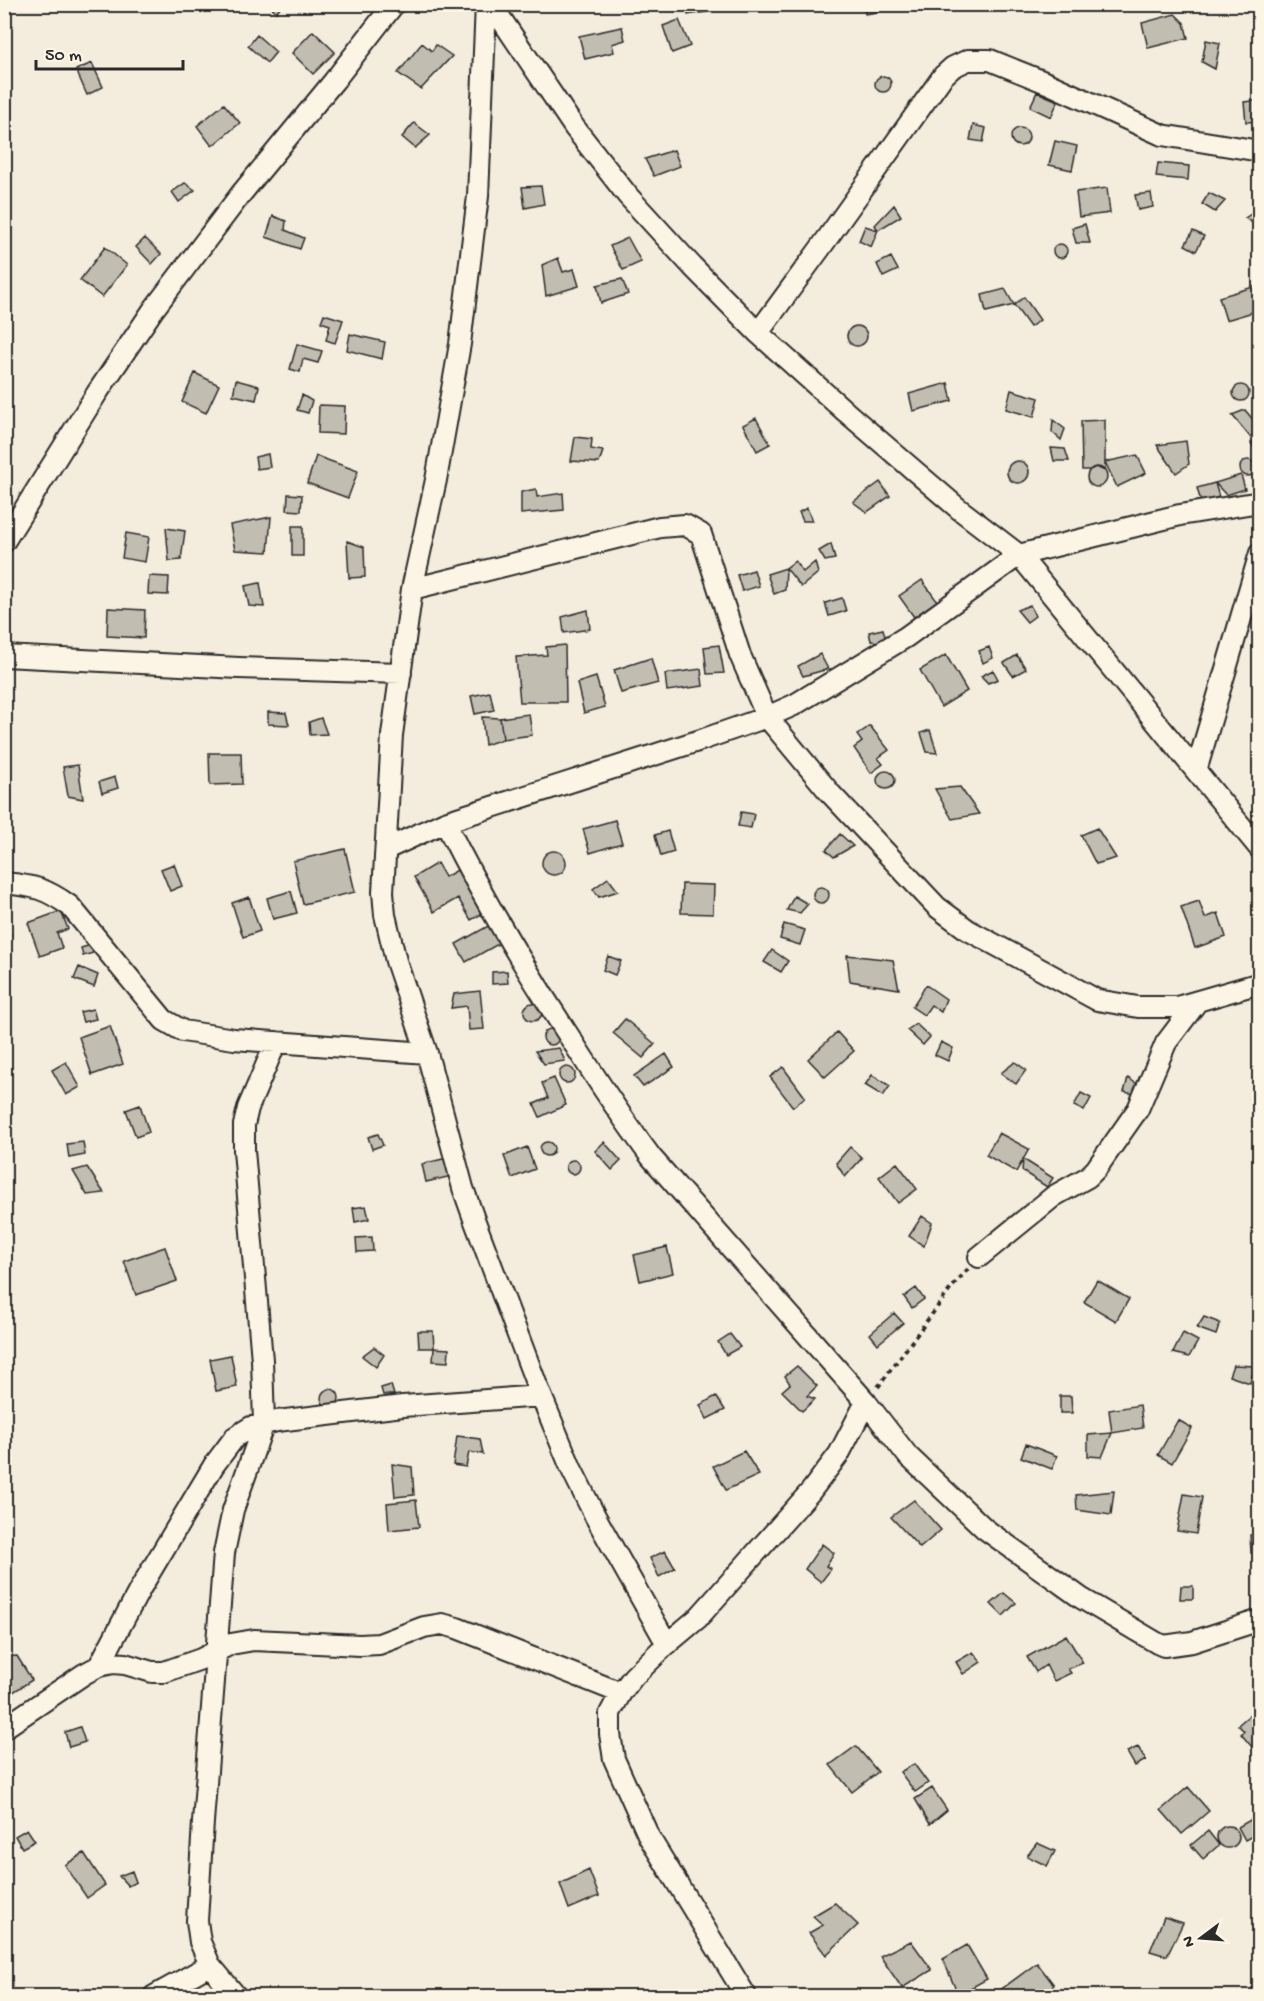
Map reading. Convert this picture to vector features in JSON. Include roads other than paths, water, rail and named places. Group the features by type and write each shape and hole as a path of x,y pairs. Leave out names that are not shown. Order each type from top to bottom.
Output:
{"street":[{"path":"4,542 97,393 153,310 241,194 394,4"},
{"path":"486,4 478,196 460,344 436,480 412,589 392,735 383,892 396,961 427,1053 463,1188 541,1396 571,1468 595,1516 667,1644"},
{"path":"491,4 574,127 628,196 758,333 933,487 1019,555 1260,849"},
{"path":"758,333 944,76 953,67 968,60 990,60 1162,135 1260,150"},
{"path":"386,849 445,822 704,739 794,705 906,637 1019,555 1180,514 1260,502"},
{"path":"412,589 660,527 685,525 700,534 740,655 766,717 830,792 937,907 968,930 1097,1000 1138,1007 1177,1007 1260,983"},
{"path":"1196,771 1260,553"},
{"path":"4,656 239,668 401,673"},
{"path":"445,822 527,972 624,1122 651,1157 866,1402 908,1456 985,1529 1081,1598 1157,1643 1164,1646 1192,1642 1260,1620"},
{"path":"4,883 51,892 70,906 164,1020 183,1031 276,1042 427,1053"},
{"path":"979,1257 1054,1196 1088,1177 1096,1169 1145,1097 1158,1058 1166,1043 1197,1002"},
{"path":"236,1996 210,1965 200,1942 197,1921 224,1553 230,1521 244,1475 264,1423 262,1360 244,1149 244,1125 254,1093 276,1042"},
{"path":"99,1666 140,1589 214,1465 235,1437 251,1427 264,1423 403,1406 541,1396"},
{"path":"746,1996 649,1837 614,1759 610,1734 610,1713 633,1677 698,1618 811,1491 839,1454 866,1402"},
{"path":"4,1728 99,1666 113,1663 125,1664 152,1672 164,1672 194,1662 231,1644 254,1640 379,1644 424,1627 442,1624 621,1693"},
{"path":"154,1996 210,1965"}]}
